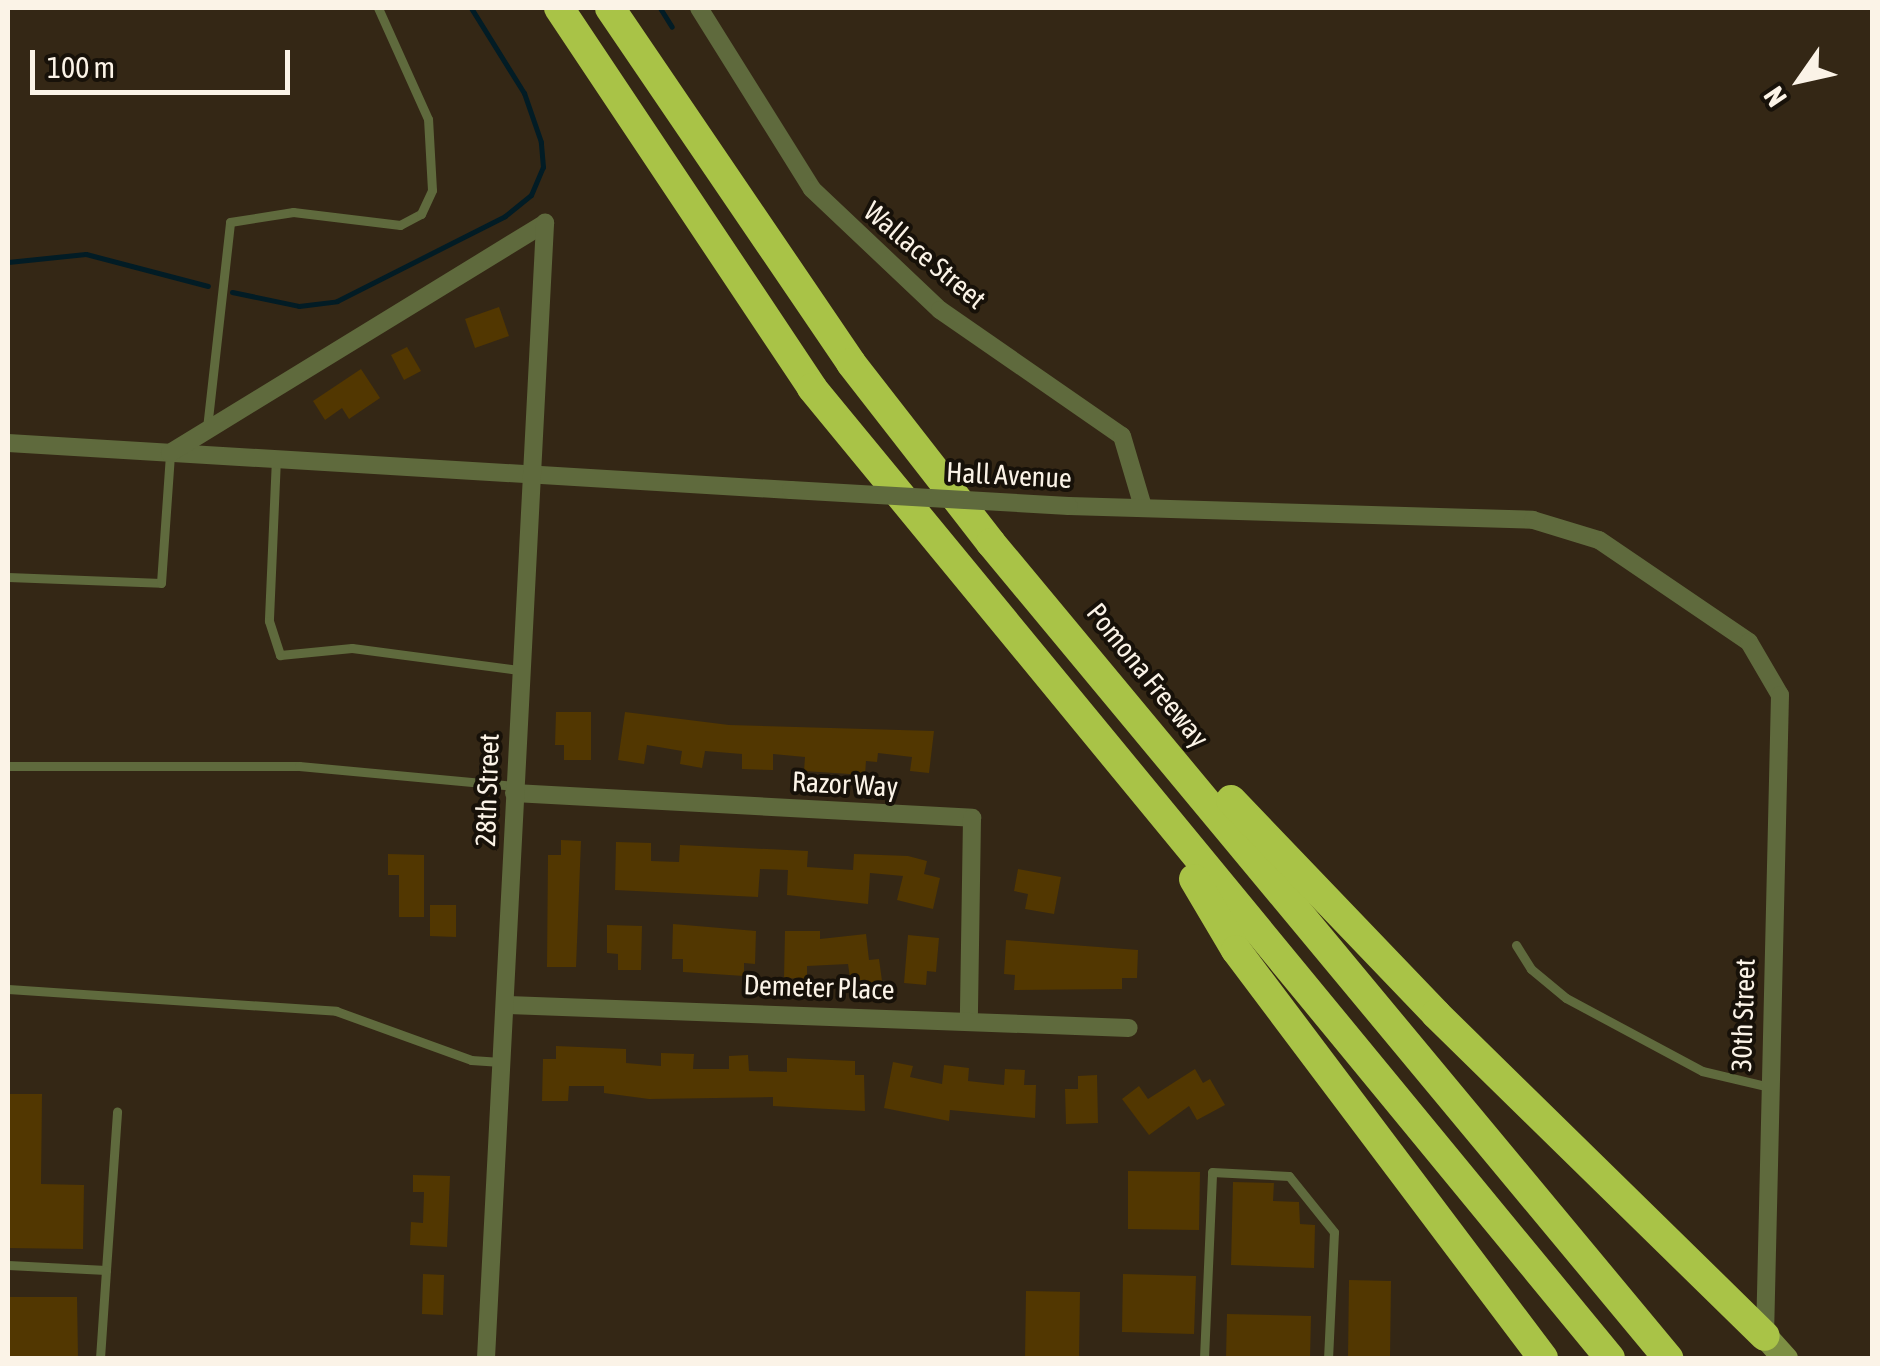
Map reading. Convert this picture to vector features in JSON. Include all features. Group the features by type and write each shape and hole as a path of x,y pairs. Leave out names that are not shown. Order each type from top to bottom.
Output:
{"highway":[{"path":"559,8 812,388 1149,803 1610,1358"},
{"name":"Pomona Freeway","path":"610,8 851,363 992,543 1068,627 1668,1358"},
{"path":"1068,627 1436,1014 1775,1347"},
{"path":"1149,803 1236,950 1543,1358"}],"street":[{"name":"Wallace Street","path":"699,8 812,189 940,310 1122,436 1143,507"},
{"name":"28th Street","path":"207,431 545,223 528,470 508,1005 486,1358"},
{"path":"170,453 207,431"},
{"name":"Hall Avenue","path":"8,444 528,470 1069,506 1533,520 1599,540 1749,642 1780,696"},
{"name":"30th Street","path":"1775,1347 1769,1088 1780,696"},
{"name":"Razor Way","path":"514,789 972,818 969,1020"},
{"name":"Demeter Place","path":"508,1005 1130,1028"}],"lane":[{"path":"207,431 230,222 292,212 400,225 422,214 432,190 428,119 378,8"},
{"path":"8,578 161,583 170,453"},
{"path":"276,457 269,620 280,655 352,648 520,670"},
{"path":"8,766 299,766 514,789"},
{"path":"1516,945 1531,969 1566,998 1702,1072 1769,1088"},
{"path":"8,989 336,1011 471,1060 504,1062"},
{"path":"100,1358 117,1110"},
{"path":"1204,1358 1212,1172 1288,1176 1334,1232 1328,1358"},
{"path":"8,1265 106,1270"}],"building":[{"path":"499,307 509,336 475,348 465,319"},
{"path":"407,347 421,371 404,380 391,355"},
{"path":"361,369 380,398 349,419 342,408 325,420 313,401"},
{"path":"556,712 591,712 591,760 564,760 564,745 555,745"},
{"path":"625,712 729,725 934,731 929,773 910,771 912,757 878,753 877,762 866,761 865,775 804,771 805,757 773,754 773,770 742,769 742,754 705,751 702,768 680,764 682,751 647,745 644,764 618,760"},
{"path":"561,840 581,841 576,967 547,967 548,855 561,855"},
{"path":"616,842 651,843 651,861 679,862 680,845 808,851 807,867 853,870 854,854 908,856 927,861 924,874 940,878 933,909 897,900 903,876 870,873 868,904 787,895 788,870 760,869 758,897 615,890"},
{"path":"388,854 424,855 424,917 399,917 399,875 388,875"},
{"path":"1018,869 1061,877 1054,914 1025,909 1028,894 1014,891"},
{"path":"430,905 456,905 456,937 430,936"},
{"path":"673,924 756,931 755,964 744,963 744,976 683,972 683,959 672,959"},
{"path":"607,925 642,926 641,970 618,970 618,954 607,953"},
{"path":"785,931 820,931 820,939 866,934 869,960 879,959 882,981 851,985 848,964 807,966 807,979 784,978"},
{"path":"908,935 939,938 936,972 927,971 926,985 904,983"},
{"path":"1006,940 1138,950 1137,978 1122,978 1122,989 1014,990 1015,975 1004,974"},
{"path":"556,1046 626,1049 626,1063 661,1066 661,1053 694,1054 693,1069 729,1069 729,1056 748,1055 749,1071 787,1072 787,1058 855,1061 855,1075 864,1075 865,1111 773,1106 773,1097 649,1099 604,1093 604,1086 569,1086 568,1101 542,1101 543,1059 556,1059"},
{"path":"893,1062 913,1066 910,1077 942,1084 944,1065 969,1068 968,1081 1004,1085 1005,1069 1025,1070 1024,1085 1036,1085 1035,1118 950,1110 949,1121 884,1108"},
{"path":"1195,1069 1203,1083 1210,1079 1225,1105 1197,1120 1189,1106 1149,1135 1122,1099 1139,1086 1148,1099"},
{"path":"1097,1075 1098,1123 1066,1124 1065,1089 1078,1089 1078,1076"},
{"path":"8,1094 42,1094 41,1184 84,1185 83,1249 8,1248"},
{"path":"1128,1171 1200,1172 1199,1230 1128,1229"},
{"path":"413,1175 450,1176 447,1247 410,1245 411,1222 423,1223 424,1192 413,1192"},
{"path":"1233,1182 1274,1183 1273,1201 1299,1202 1300,1224 1315,1225 1314,1268 1231,1265"},
{"path":"423,1274 444,1275 443,1315 422,1314"},
{"path":"1123,1274 1196,1276 1194,1334 1122,1332"},
{"path":"1349,1280 1391,1281 1390,1358 1348,1358"},
{"path":"1026,1291 1080,1292 1079,1358 1025,1358"},
{"path":"8,1297 77,1297 78,1358 8,1358"},
{"path":"1227,1314 1311,1316 1310,1358 1226,1358"}],"waterway":[{"path":"232,292 299,306 337,301 505,216 531,195 543,167 541,142 524,93 471,8"},
{"path":"660,8 672,27"},
{"path":"8,262 86,254 208,286"}]}
